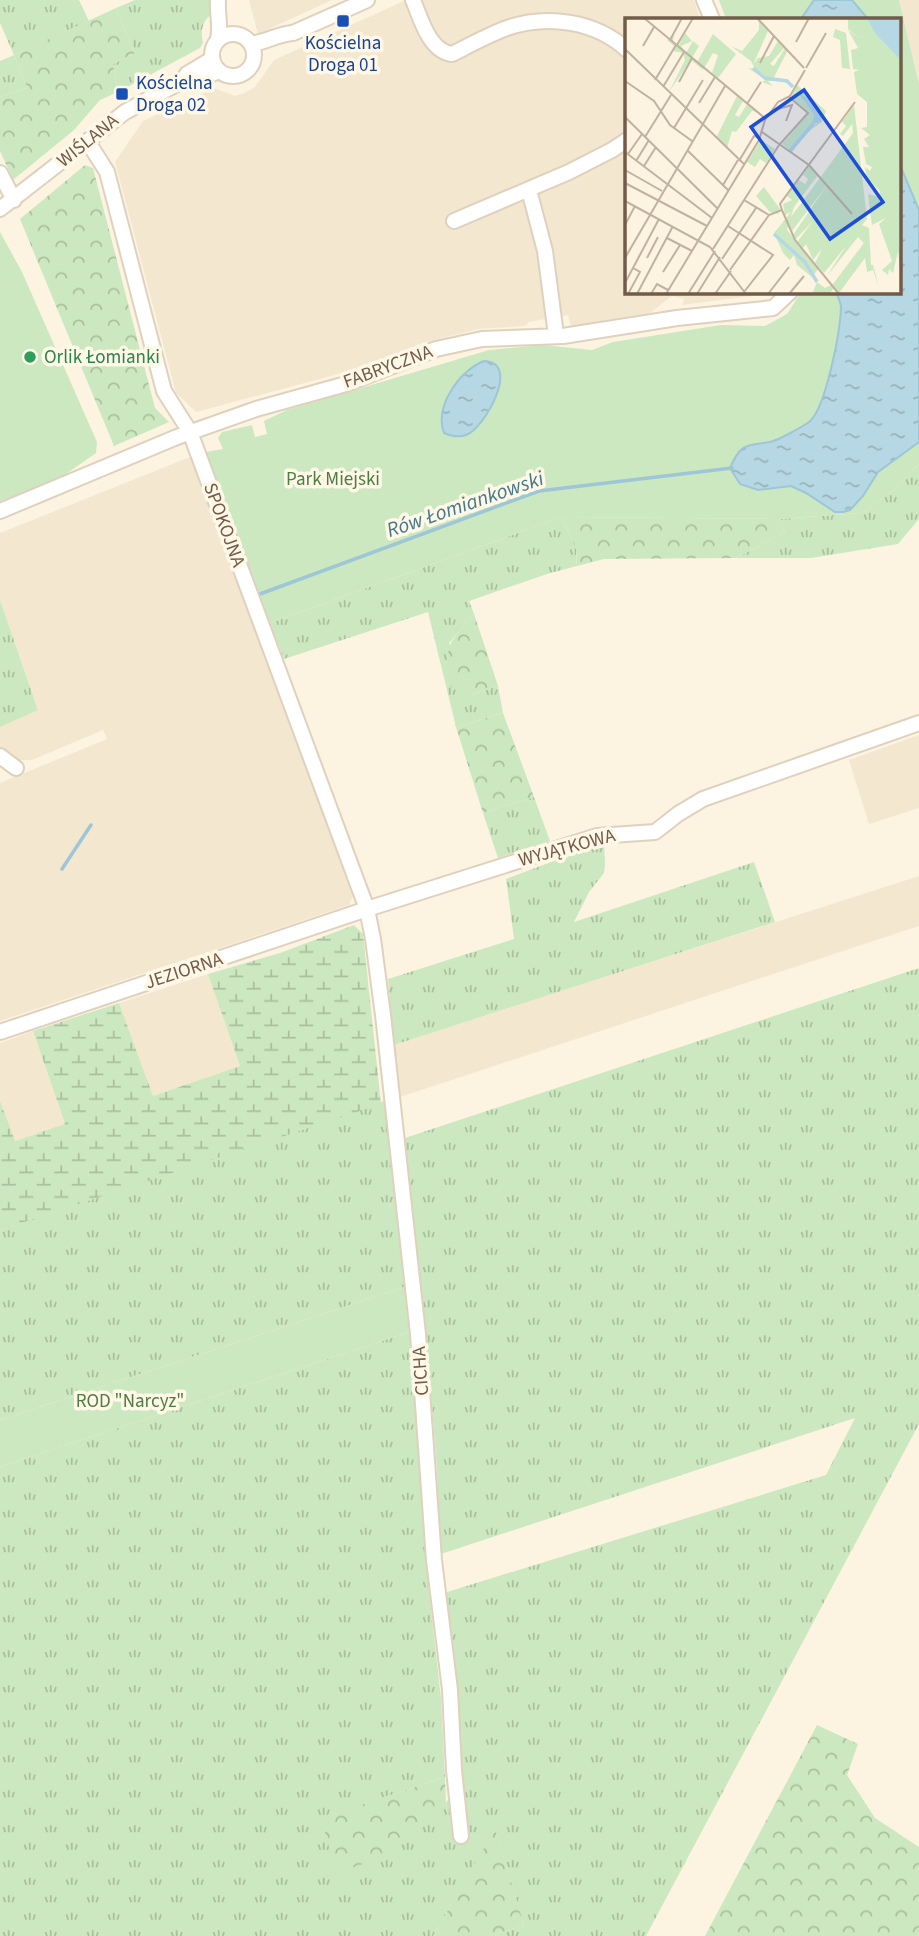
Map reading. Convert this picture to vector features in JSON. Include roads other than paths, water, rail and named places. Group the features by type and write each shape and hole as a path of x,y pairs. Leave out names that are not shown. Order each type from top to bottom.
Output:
{"street":[{"path":"219,0 230,24 238,35 251,44 254,59 252,66 239,76 231,77 215,65 214,45 221,26 217,11 219,0"},
{"path":"254,59 282,43 293,33 367,0"},
{"path":"412,0 433,44 444,53 452,54 509,28 532,22 555,21 578,23 604,34 625,49"},
{"path":"705,0 712,18"},
{"path":"251,44 280,34 293,33"},
{"path":"218,39 231,34 238,35"},
{"name":"WIŚLANA","path":"0,209 125,112 182,81 187,74 215,65"},
{"path":"454,221 529,190 591,161 625,141"},
{"name":"SPOKOJNA","path":"88,142 107,172 164,391 190,432 367,909"},
{"path":"0,173 13,200"},
{"path":"529,190 545,251 556,335"},
{"name":"FABRYCZNA","path":"0,511 190,432 346,384 421,354 460,343 556,335 773,308 788,294"},
{"name":"WYJĄTKOWA","path":"367,909 597,836 655,832 703,799 919,723"},
{"path":"0,756 16,768"},
{"name":"JEZIORNA","path":"0,1032 367,909"},
{"name":"CICHA","path":"367,909 383,1015 418,1334 434,1560 450,1689 461,1836"}],"water":[{"path":"814,0 852,0 867,18 802,18"},
{"path":"902,170 919,210 919,442 878,472 863,496 850,510 835,512 791,486 758,490 740,484 730,468 741,449 784,437 809,422 815,414 831,369 838,334 840,302 837,294 902,294"},
{"path":"484,361 495,364 500,372 500,383 490,409 474,430 466,435 444,433 443,412 451,390 466,372"}],"waterway":[{"name":"Rów Łomiankowski","path":"260,594 539,491 732,468"},
{"name":"Rów Łomiankowski","path":"62,869 91,825"}],"place":[{"name":"Kościelna Droga 01","path":"343,21"},
{"name":"Kościelna Droga 02","path":"122,94"},
{"name":"Orlik Łomianki","path":"30,357"}],"park label":[{"name":"Park Miejski","path":"333,479"},
{"name":"ROD \"Narcyz\"","path":"130,1401"}]}
